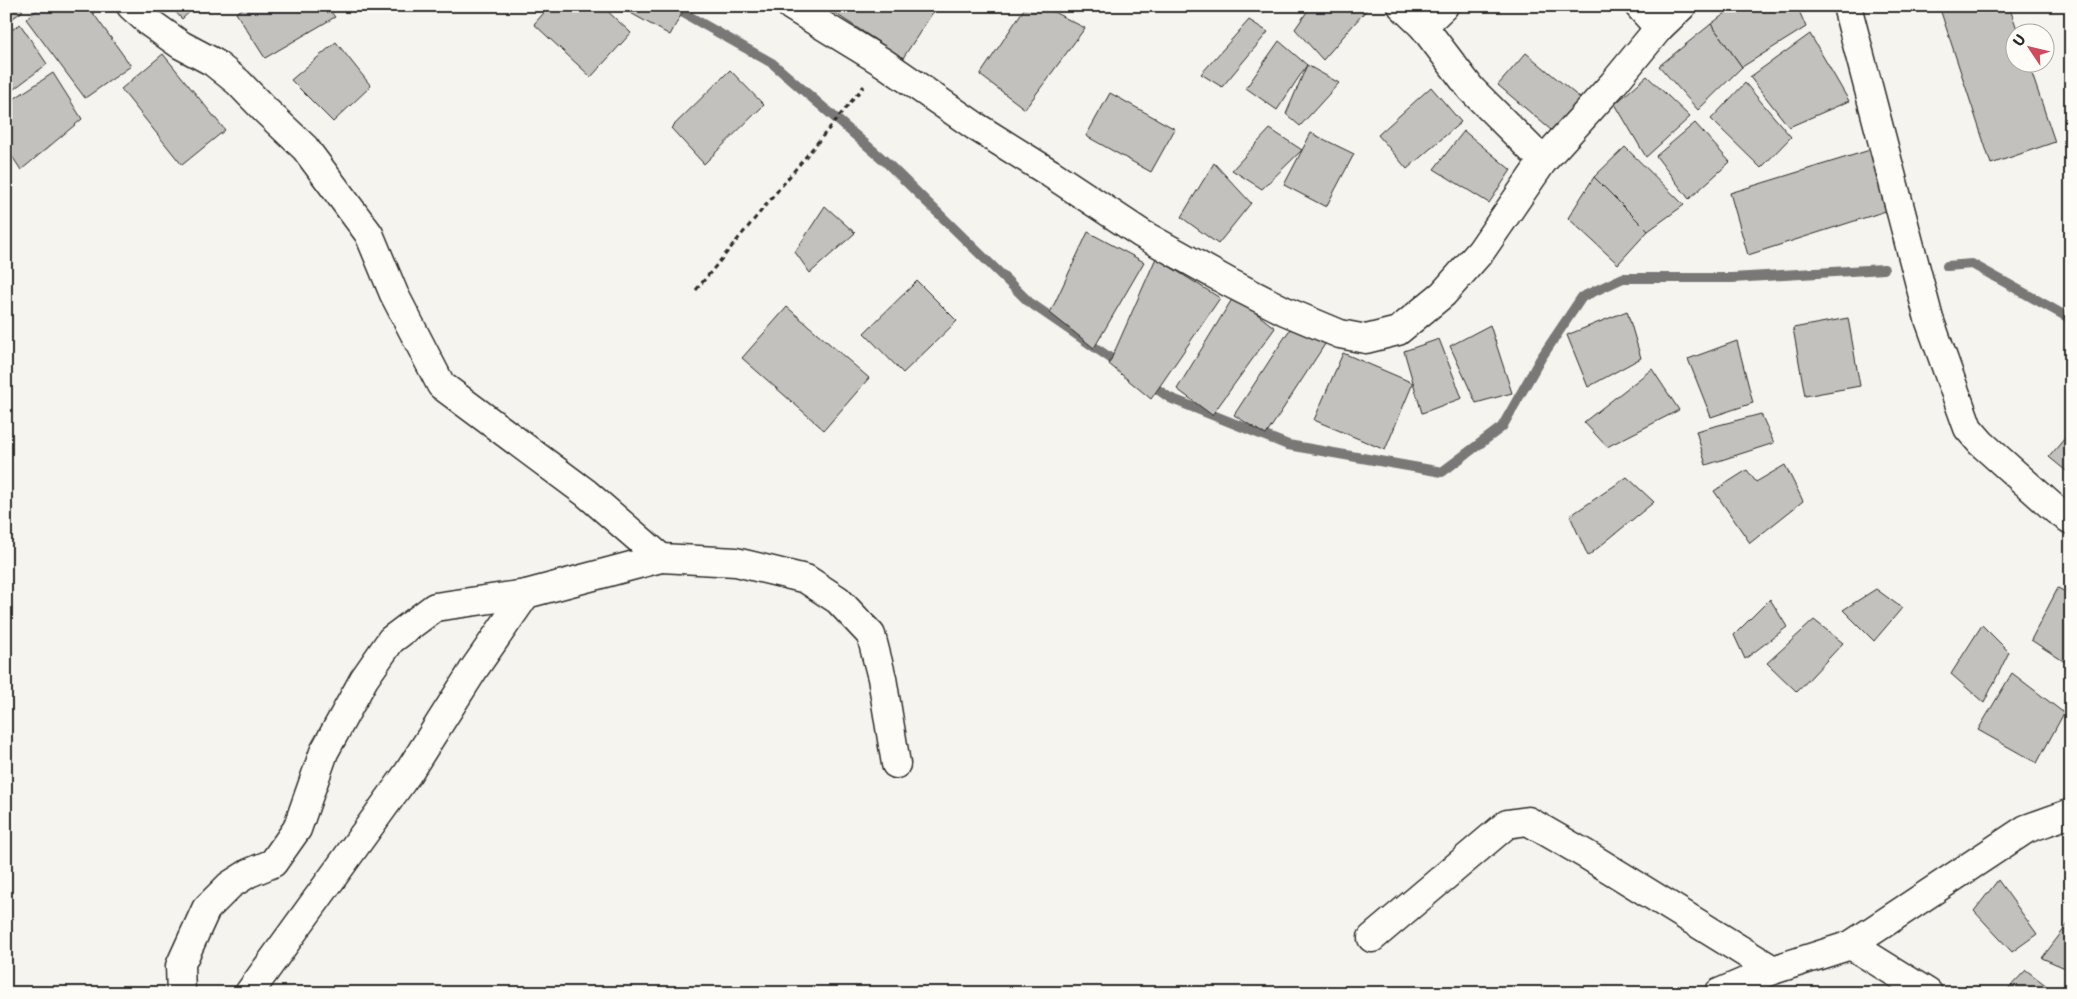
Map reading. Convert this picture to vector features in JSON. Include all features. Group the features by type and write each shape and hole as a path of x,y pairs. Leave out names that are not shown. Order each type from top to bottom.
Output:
{"street":[{"path":"131,6 150,24 181,45 213,62 238,82 305,148 369,234 394,294 441,385 586,493 661,558"},
{"path":"791,6 884,63 975,126 1142,234 1238,287 1340,334 1366,339 1398,331 1443,294 1481,251 1543,161 1613,84 1659,28 1682,6"},
{"path":"1402,6 1423,26 1471,89 1543,161"},
{"path":"1423,26 1444,6"},
{"path":"1639,6 1659,28"},
{"path":"1847,6 1929,319 1965,422 1981,443 2056,510 2071,520"},
{"path":"181,993 180,966 206,909 230,885 249,873 273,863 297,829 324,752 364,679 391,640 435,607 526,594 661,558 736,562 806,579 838,600 871,635 882,678 896,764"},
{"path":"249,993 408,774 474,669 526,594"},
{"path":"1719,993 1773,970 1851,945 2026,829 2071,813"},
{"path":"1372,938 1507,824 1528,821 1587,855 1773,970"},
{"path":"1851,945 1928,993"}],"path":[{"path":"696,290 852,101"}],"building":[{"path":"6,6 18,6 23,11 6,23"},
{"path":"42,6 88,6 131,66 85,98 26,19"},
{"path":"170,6 196,6 182,19"},
{"path":"247,6 326,6 335,17 265,58 236,13"},
{"path":"550,6 602,6 631,33 591,77 534,24"},
{"path":"618,6 686,6 670,35"},
{"path":"824,6 937,6 903,58"},
{"path":"1026,6 1042,6 1085,28 1025,109 980,75"},
{"path":"1251,6 1270,6 1263,14"},
{"path":"1311,6 1366,6 1368,8 1323,60 1295,29"},
{"path":"1735,6 1797,6 1806,27 1742,67 1711,24"},
{"path":"1939,6 2009,6 2015,22 2004,22 2004,72 2031,72 2055,142 1991,164"},
{"path":"1249,20 1268,32 1222,87 1201,74"},
{"path":"20,24 47,64 6,95 6,34"},
{"path":"1711,24 1742,67 1698,110 1659,66"},
{"path":"1810,34 1849,101 1789,127 1750,77"},
{"path":"1279,41 1307,65 1277,110 1246,88"},
{"path":"336,42 371,86 333,122 291,80"},
{"path":"1526,53 1586,103 1558,136 1498,85"},
{"path":"163,54 225,130 182,165 121,89"},
{"path":"1307,65 1339,83 1300,126 1286,114"},
{"path":"730,70 764,105 704,164 671,128"},
{"path":"53,73 82,119 21,170 6,147 6,104"},
{"path":"1647,76 1690,117 1646,157 1615,104"},
{"path":"1745,83 1791,137 1761,168 1711,119"},
{"path":"1431,87 1461,122 1407,169 1378,135"},
{"path":"1110,93 1175,129 1151,172 1086,136"},
{"path":"1695,123 1730,162 1689,199 1656,156"},
{"path":"1270,129 1302,150 1262,189 1232,170"},
{"path":"1464,131 1511,170 1489,203 1434,169"},
{"path":"1311,133 1354,154 1326,207 1284,185"},
{"path":"1625,147 1684,205 1648,231 1594,177"},
{"path":"1870,150 1889,210 1748,255 1730,193"},
{"path":"1214,163 1251,203 1218,244 1181,217"},
{"path":"1594,177 1648,231 1618,264 1568,218"},
{"path":"825,206 855,233 810,273 795,252"},
{"path":"1088,232 1144,262 1094,348 1050,313"},
{"path":"1156,258 1220,298 1151,399 1109,364"},
{"path":"917,281 957,321 903,373 864,333"},
{"path":"1234,296 1275,328 1212,415 1177,389"},
{"path":"787,307 869,378 824,430 742,358"},
{"path":"1627,311 1641,358 1588,387 1567,335"},
{"path":"1848,318 1860,386 1805,396 1793,328"},
{"path":"1296,320 1327,341 1266,435 1234,415"},
{"path":"1490,325 1512,393 1476,403 1450,346"},
{"path":"1439,339 1462,398 1422,413 1404,351"},
{"path":"1737,341 1753,403 1711,417 1688,359"},
{"path":"1343,353 1413,383 1385,450 1314,420"},
{"path":"1652,369 1679,410 1607,447 1584,422"},
{"path":"1761,414 1774,443 1706,465 1696,431"},
{"path":"2071,431 2071,475 2049,457"},
{"path":"1785,465 1803,501 1750,543 1714,491 1747,470 1756,482"},
{"path":"1627,477 1654,502 1588,556 1570,516"},
{"path":"2058,588 2071,595 2071,666 2031,640"},
{"path":"1876,589 1902,608 1874,641 1843,610"},
{"path":"1770,599 1787,627 1745,659 1734,635"},
{"path":"1814,620 1843,643 1797,692 1767,663"},
{"path":"1982,625 2009,652 1984,703 1951,674"},
{"path":"2012,673 2064,713 2037,763 1978,730"},
{"path":"1998,880 2037,934 2012,952 1974,911"},
{"path":"2071,920 2071,964 2065,968 2042,958"},
{"path":"2026,970 2056,993 2004,993"},
{"path":"1831,987 1837,993 1826,993"}],"waterway":[{"path":"671,6 772,63 885,161 1029,302 1122,366"},
{"path":"1947,266 1972,264 2071,319"},
{"path":"1147,382 1170,398 1288,445 1442,472 1502,427 1541,358 1582,297 1623,278 1732,278 1884,269"}]}
